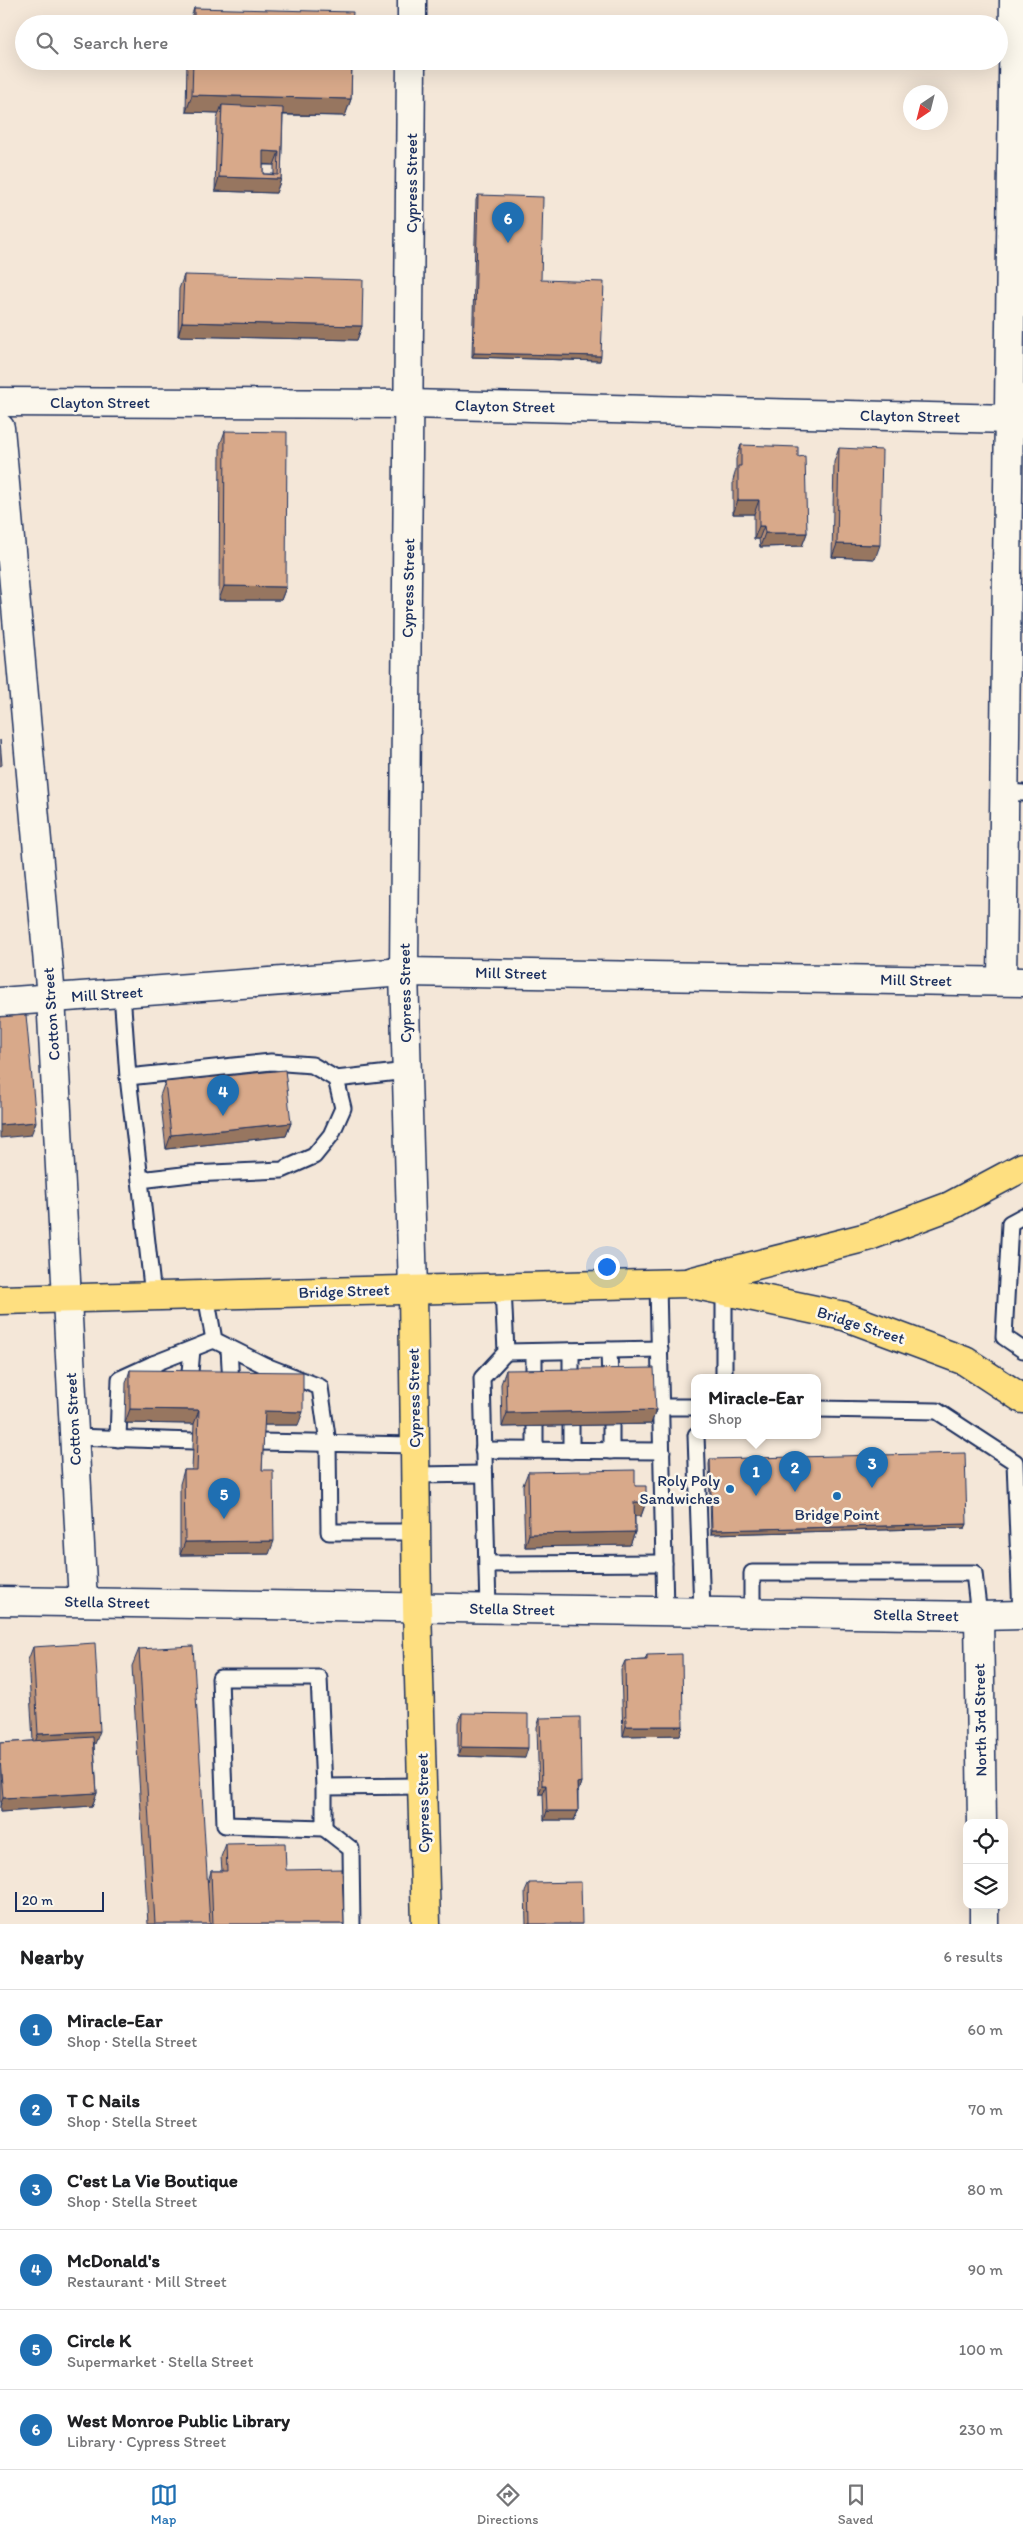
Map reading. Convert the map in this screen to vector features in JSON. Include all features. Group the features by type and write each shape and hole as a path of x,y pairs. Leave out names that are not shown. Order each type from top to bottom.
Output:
{"main road":[{"name":"Bridge Street","path":"687,1283 867,1237 950,1206 1023,1167"},
{"name":"Bridge Street","path":"0,1300 687,1283 844,1316 965,1361 1023,1399"},
{"name":"Cypress Street","path":"413,1290 417,1608 426,1924"}],"street":[{"path":"412,0 412,15"},
{"path":"1013,981 1014,793 1010,419 1014,0"},
{"name":"Cypress Street","path":"411,70 410,404 404,972 413,1290"},
{"name":"Clayton Street","path":"0,402 410,404 1010,419"},
{"name":"Cotton Street","path":"0,428 51,998 68,1298 82,1602"},
{"name":"Mill Street","path":"0,1002 404,972 1013,981"},
{"name":"Stella Street","path":"0,1601 665,1612 1022,1615"},
{"name":"North 3rd Street","path":"979,1616 982,1819"},
{"path":"984,1909 984,1924"}],"lane":[{"path":"122,993 128,1077 152,1296"},
{"path":"128,1077 271,1062 312,1065 336,1079 407,1071"},
{"path":"140,1180 191,1174 282,1170 314,1156 331,1135 343,1108 336,1079"},
{"path":"1023,1216 1010,1223 1004,1337 1023,1350"},
{"path":"658,1283 665,1612"},
{"path":"488,1609 482,1378 506,1352 503,1287"},
{"path":"724,1290 724,1374"},
{"path":"206,1295 214,1340"},
{"path":"214,1340 266,1366 320,1387 328,1444 329,1532 416,1532"},
{"path":"118,1439 120,1379 214,1340"},
{"path":"229,1348 231,1385"},
{"path":"189,1384 192,1349"},
{"path":"506,1352 660,1349"},
{"path":"609,1350 610,1382"},
{"path":"571,1351 571,1383"},
{"path":"534,1352 534,1383"},
{"path":"153,1364 153,1383"},
{"path":"266,1366 268,1385"},
{"path":"661,1407 691,1406"},
{"path":"821,1409 937,1411 1019,1458 1022,1615"},
{"path":"150,1439 151,1423"},
{"path":"74,1437 190,1441 188,1424"},
{"path":"269,1424 264,1442 415,1445"},
{"path":"611,1425 611,1451"},
{"path":"535,1426 535,1450"},
{"path":"571,1451 572,1426"},
{"path":"696,1439 702,1612"},
{"path":"483,1450 662,1451"},
{"path":"416,1475 483,1474"},
{"path":"487,1564 664,1563"},
{"path":"752,1613 752,1573 974,1573 979,1616"},
{"path":"324,1828 319,1678 220,1678 225,1825 324,1828 351,1849 352,1924"},
{"path":"324,1786 423,1786"}],"building":[{"path":"194,8 353,12 353,15 194,15"},
{"path":"193,70 352,70 351,99 192,95"},
{"path":"222,105 283,108 281,179 219,177","holes":["263,151 279,152 278,175 263,174"]},
{"path":"478,195 543,197 541,280 604,282 601,356 474,353"},
{"path":"184,275 363,280 362,326 182,322"},
{"path":"225,431 287,432 286,587 224,586"},
{"path":"741,445 798,447 798,457 805,456 807,533 765,533 764,526 759,526 759,500 738,500 738,466 741,466"},
{"path":"839,448 882,450 880,545 837,544"},
{"path":"0,740 2,765 0,766"},
{"path":"26,1015 36,1122 0,1125 0,1017"},
{"path":"285,1070 291,1123 171,1135 165,1082"},
{"path":"654,1368 656,1410 507,1413 506,1370"},
{"path":"130,1370 303,1372 303,1412 265,1411 262,1470 273,1470 274,1541 185,1542 184,1470 197,1470 199,1410 130,1409"},
{"name":"Bridge Point","path":"965,1453 967,1524 712,1530 710,1459"},
{"path":"635,1470 635,1486 646,1486 646,1502 634,1502 635,1532 529,1534 528,1472"},
{"path":"95,1643 100,1731 38,1734 33,1647"},
{"path":"193,1646 210,1924 155,1924 139,1649"},
{"path":"682,1654 683,1726 626,1726 625,1661 647,1660 647,1655"},
{"path":"462,1713 528,1714 528,1748 461,1747"},
{"path":"580,1717 581,1782 577,1783 578,1811 547,1811 546,1785 542,1785 540,1718"},
{"path":"93,1737 97,1793 3,1798 0,1743"},
{"path":"285,1843 286,1870 342,1869 344,1924 213,1924 211,1871 227,1871 226,1844"},
{"path":"581,1882 582,1924 530,1924 529,1883"}],"place":[{"name":"West Monroe Public Library","path":"508,243"},
{"name":"McDonald's","path":"223,1116"},
{"name":"C'est La Vie Boutique","path":"872,1488"},
{"name":"Roly Poly Sandwiches","path":"730,1489"},
{"name":"T C Nails","path":"795,1492"},
{"name":"Miracle-Ear","path":"756,1496"},
{"name":"Bridge Point","path":"837,1496"},
{"name":"Circle K","path":"224,1519"}]}
